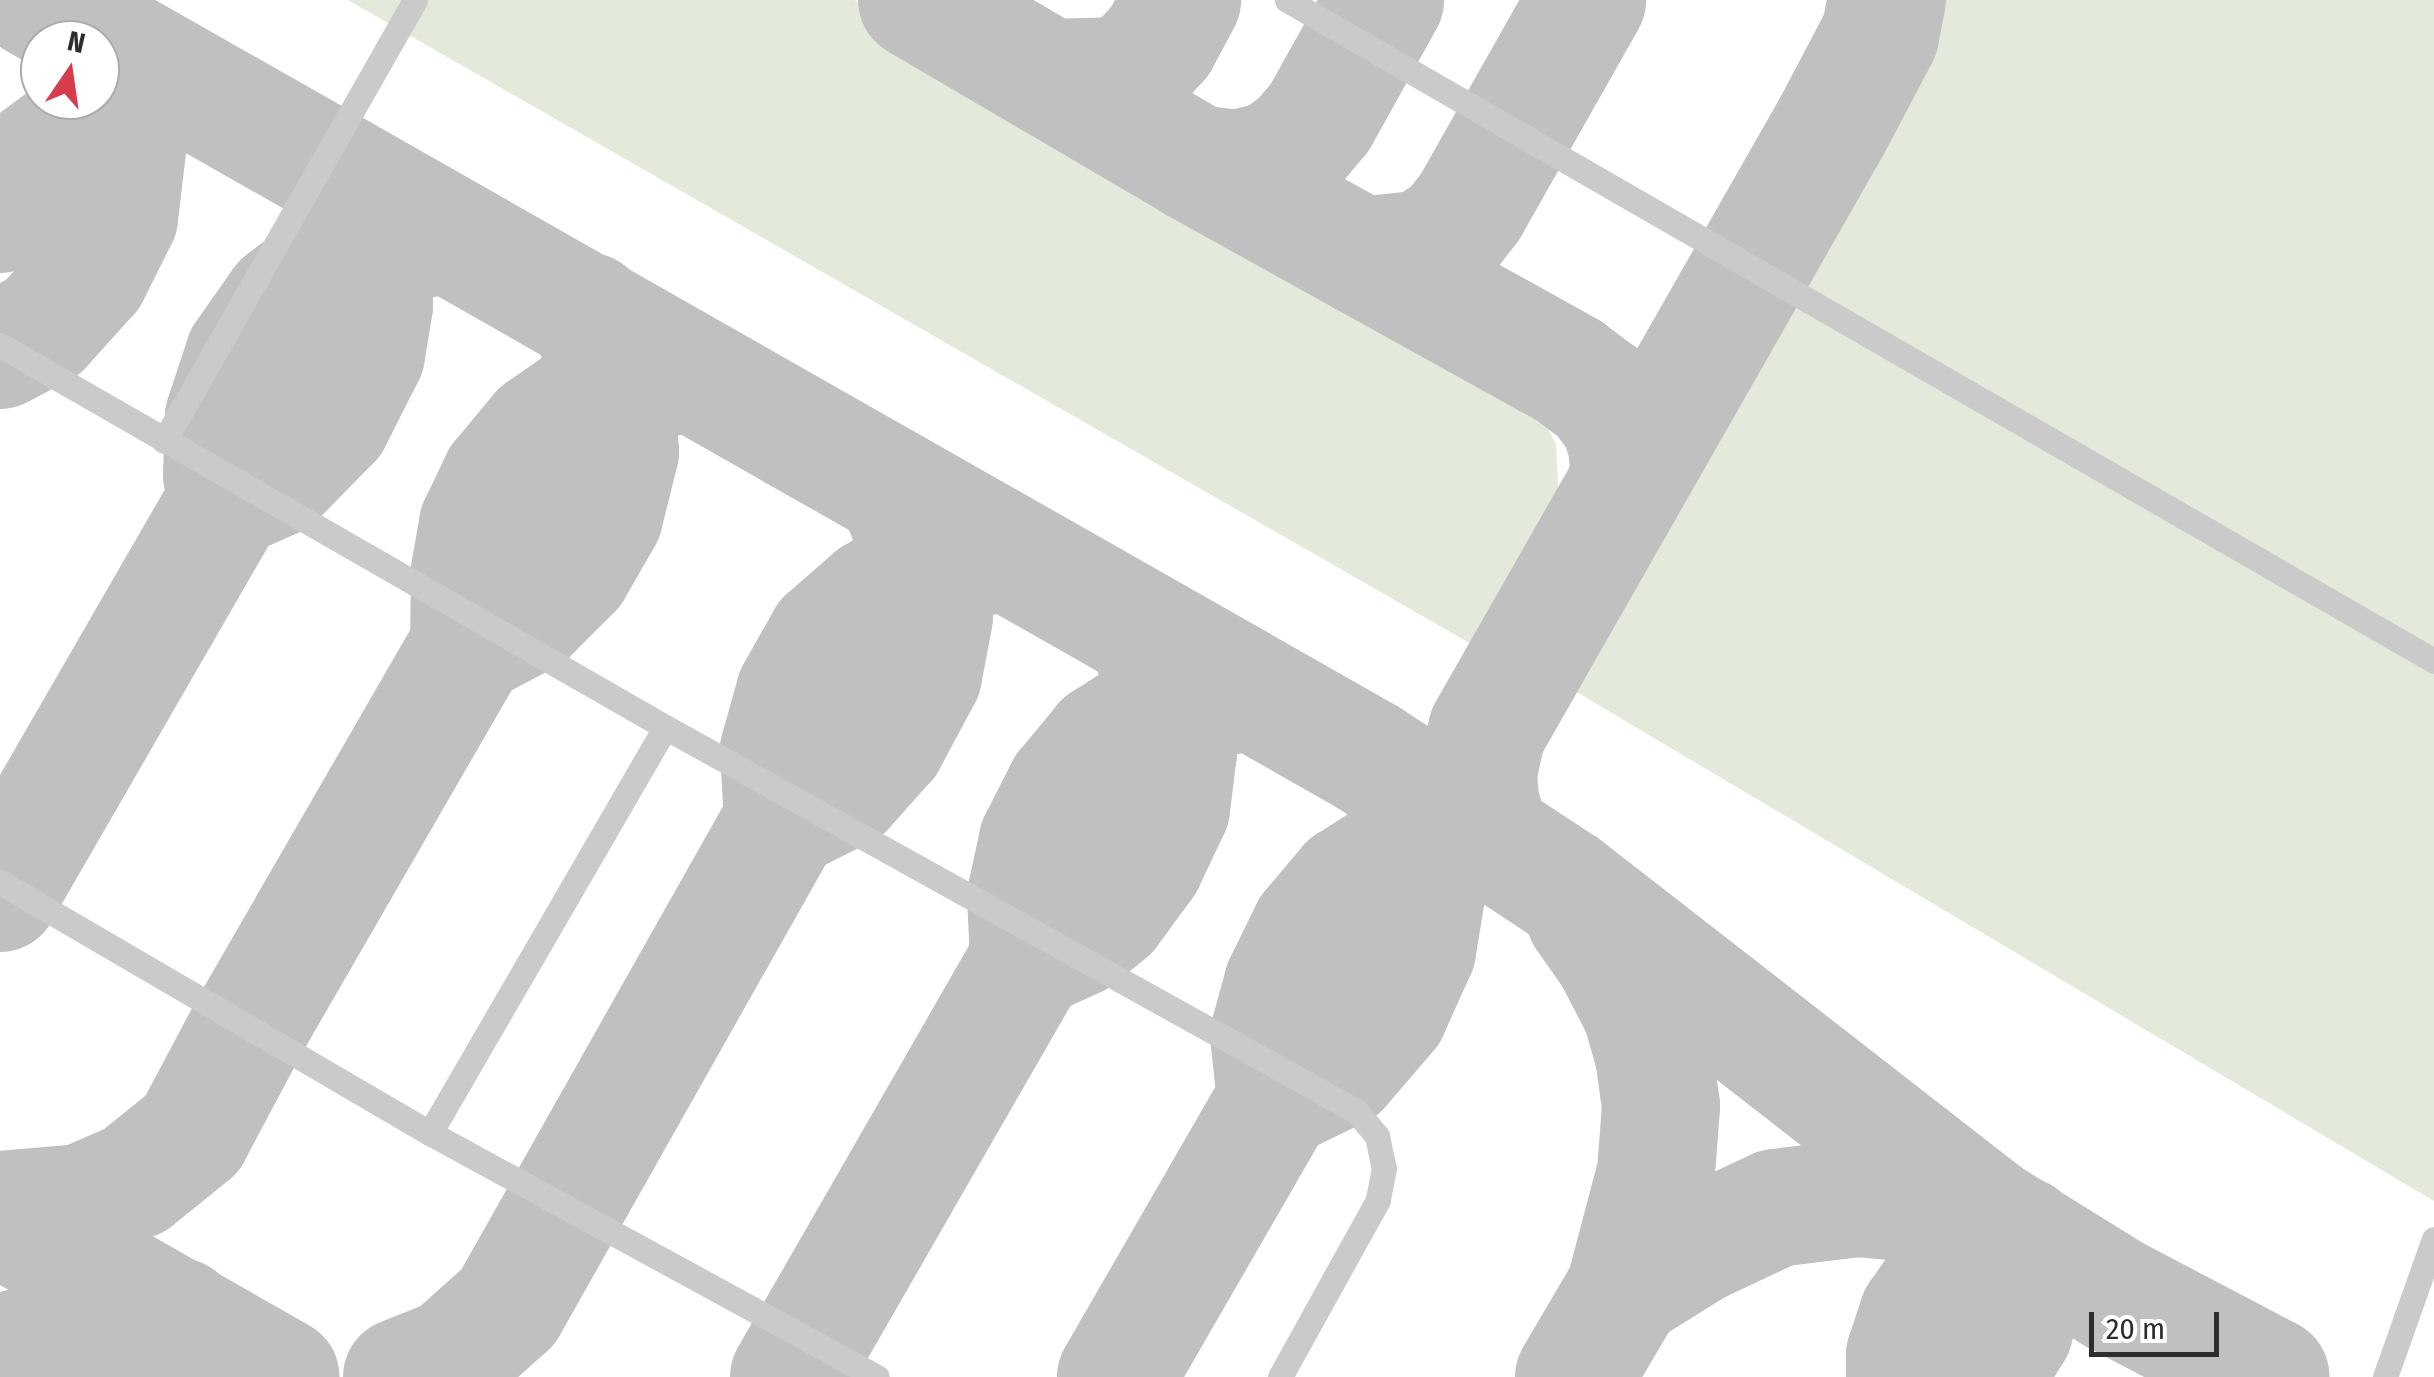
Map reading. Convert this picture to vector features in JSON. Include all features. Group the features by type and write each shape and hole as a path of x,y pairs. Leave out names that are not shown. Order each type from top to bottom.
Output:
{"lane":[{"path":"164,441 415,0"},
{"path":"1287,0 2434,660"},
{"path":"0,345 665,727 1356,1111 1377,1136 1384,1168 1378,1200 1280,1377"},
{"path":"430,1133 665,727"},
{"path":"0,882 430,1133 877,1377"},
{"path":"2385,1377 2434,1239"}],"shaded area":[{"path":"348,0 854,0 1489,363 1533,400 1556,444 1559,508 1492,629 1473,645"},
{"path":"1938,0 2434,0 2434,1201 1558,681"}],"taxiway":[{"path":"36,0 1369,758 1565,887 1989,1217 2113,1294 2271,1377"},
{"path":"917,0 1196,164 1569,371 1600,394 1619,420 1627,444 1630,479"},
{"path":"1052,78 1119,76 1140,63 1160,41 1182,0"},
{"path":"1196,164 1238,169 1274,160 1299,142 1320,117 1385,0"},
{"path":"1362,256 1424,249 1452,230 1470,207 1587,0"},
{"path":"1490,836 1480,801 1478,772 1487,731 1832,126 1880,35 1887,0"},
{"path":"0,214 30,164 80,127 124,108 193,92"},
{"path":"0,350 43,327 90,275 119,217 128,142 120,98"},
{"path":"0,893 227,500 276,478 332,421 366,354 374,305 369,248 343,174"},
{"path":"227,500 222,474 224,417 244,356 282,302 338,259 369,248 435,237"},
{"path":"0,1210 82,1203 135,1180 192,1134 249,1027 469,646 528,615 573,570 604,516 620,452 615,387 588,312"},
{"path":"469,646 470,571 478,525 500,479 540,431 586,399 615,387 681,375"},
{"path":"402,1377 452,1357 508,1307 783,820 845,789 887,742 923,675 934,616 927,565 896,489"},
{"path":"783,820 779,750 795,693 826,638 873,597 927,565 994,555"},
{"path":"789,1377 1029,960 1077,938 1109,912 1145,863 1171,808 1178,752 1174,706 1145,631"},
{"path":"1029,960 1026,896 1038,841 1065,788 1103,742 1141,718 1243,692"},
{"path":"1116,1377 1276,1100 1341,1068 1389,1012 1417,950 1426,895 1420,846 1399,777"},
{"path":"1276,1100 1269,1035 1283,984 1310,929 1348,884 1386,860 1481,830"},
{"path":"1574,1377 1625,1290 1656,1173 1661,1106 1654,1055 1641,1010 1613,956 1585,916"},
{"path":"1625,1290 1697,1245 1776,1208 1858,1198 1936,1205 1989,1217"},
{"path":"0,1217 281,1377"},
{"path":"1905,1377 1905,1355 1918,1316 1943,1280 1985,1247 2021,1236 2026,1286 2014,1330 1985,1377"},
{"path":"0,1353 101,1326 178,1317"}]}
